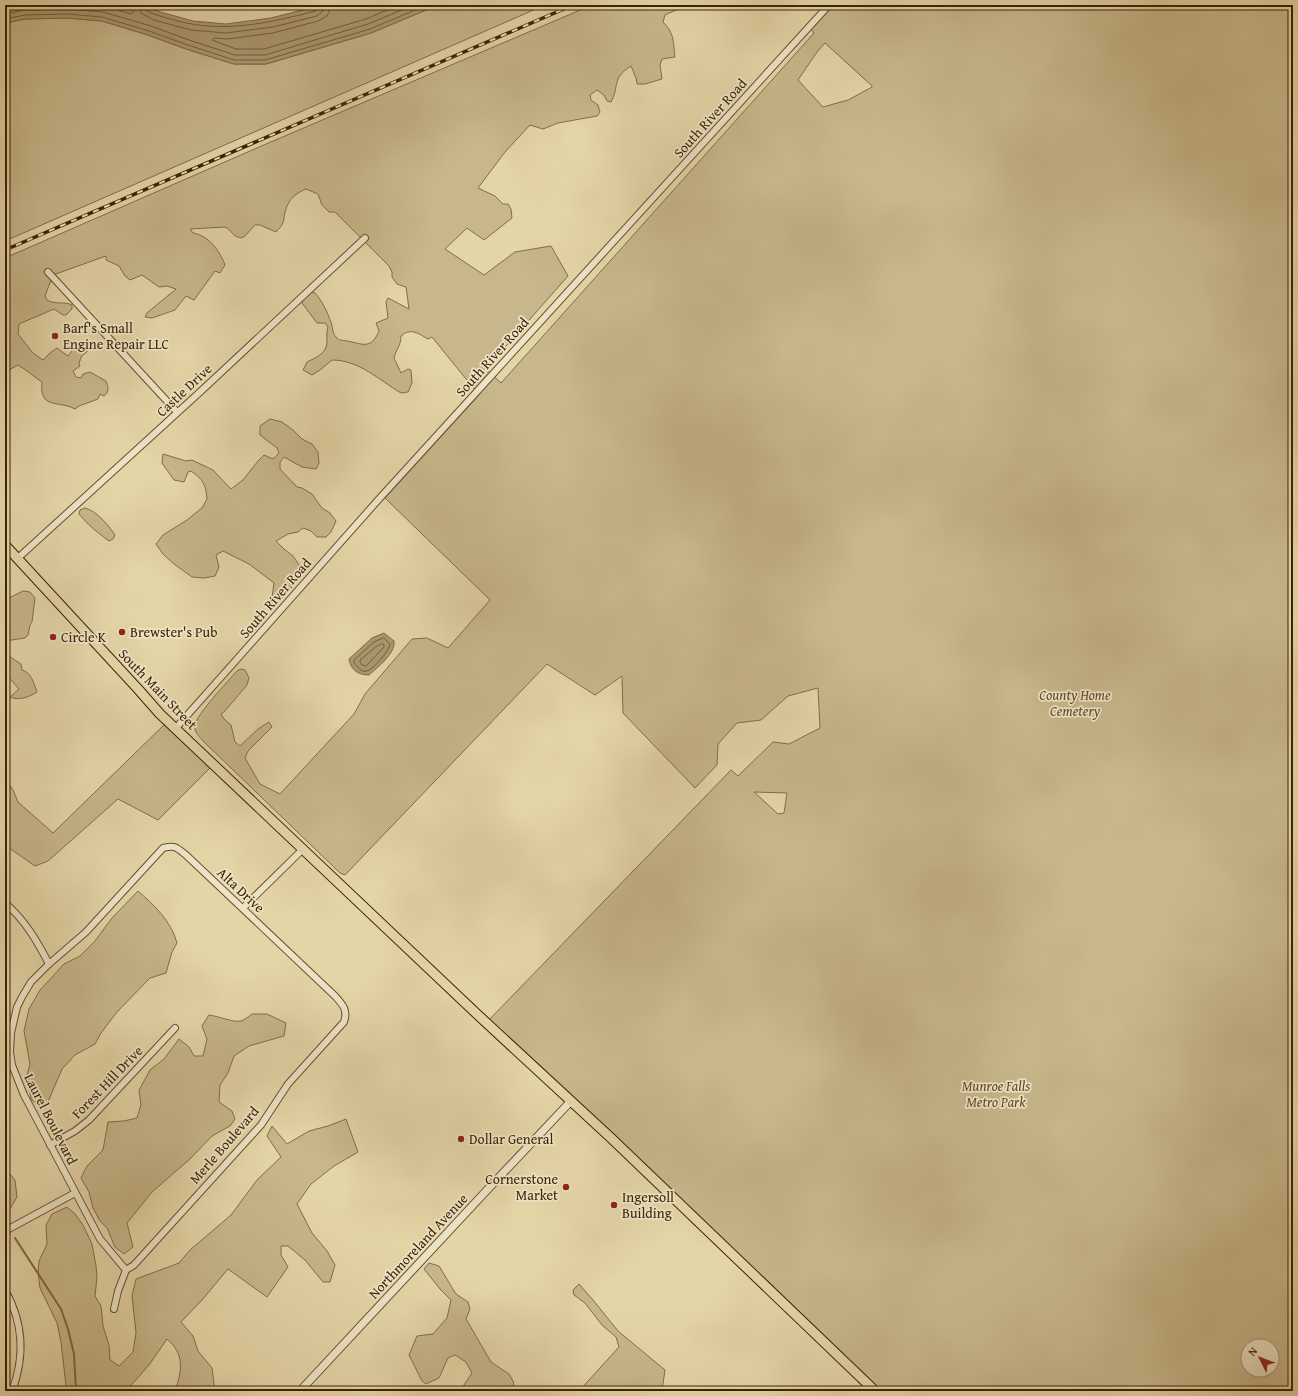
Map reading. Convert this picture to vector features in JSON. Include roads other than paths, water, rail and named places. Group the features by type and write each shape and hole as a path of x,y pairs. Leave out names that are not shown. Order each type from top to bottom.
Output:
{"main road":[{"name":"South Main Street","path":"5,545 175,729 875,1391"}],"street":[{"name":"South River Road","path":"175,729 369,510 829,5"},
{"name":"Castle Drive","path":"18,558 366,238"},
{"path":"48,272 177,412"},
{"name":"Alta Drive","path":"144,868 163,848 172,846 177,848 319,980"},
{"path":"243,908 303,849"},
{"name":"Laurel Boulevard","path":"126,1270 100,1239 75,1193 19,1084 12,1065 10,1048 12,1026 17,1007 31,982 49,964 86,932 144,868"},
{"path":"5,903 23,921 33,935 49,964"},
{"name":"Merle Boulevard","path":"114,1309 118,1291 126,1270 134,1265 261,1125 288,1084 344,1022 346,1011 344,1005 319,980"},
{"name":"Forest Hill Drive","path":"50,1145 75,1131 89,1120 174,1028"},
{"name":"Northmoreland Avenue","path":"300,1391 571,1102"},
{"path":"5,1231 75,1193"},
{"path":"5,1290 16,1314 21,1342 18,1372 12,1391"}],"water":[{"path":"5,5 144,5 157,11 193,21 226,24 271,18 322,5 438,5 371,33 266,64 234,64 102,21 67,18 25,19 5,23"},
{"path":"384,633 394,641 394,646 389,655 369,675 358,673 351,666 349,659 372,638"}],"waterway":[{"path":"15,1238 61,1309 74,1354 76,1391"}],"railway":[{"path":"5,250 573,5"}],"place":[{"name":"Barf's Small Engine Repair LLC","path":"55,336"},
{"name":"Brewster's Pub","path":"122,632"},
{"name":"Circle K","path":"53,637"},
{"name":"Dollar General","path":"461,1139"},
{"name":"Cornerstone Market","path":"566,1187"},
{"name":"Ingersoll Building","path":"614,1205"}],"park label":[{"name":"County Home Cemetery","path":"1075,704"},
{"name":"Munroe Falls Metro Park","path":"996,1094"}]}
